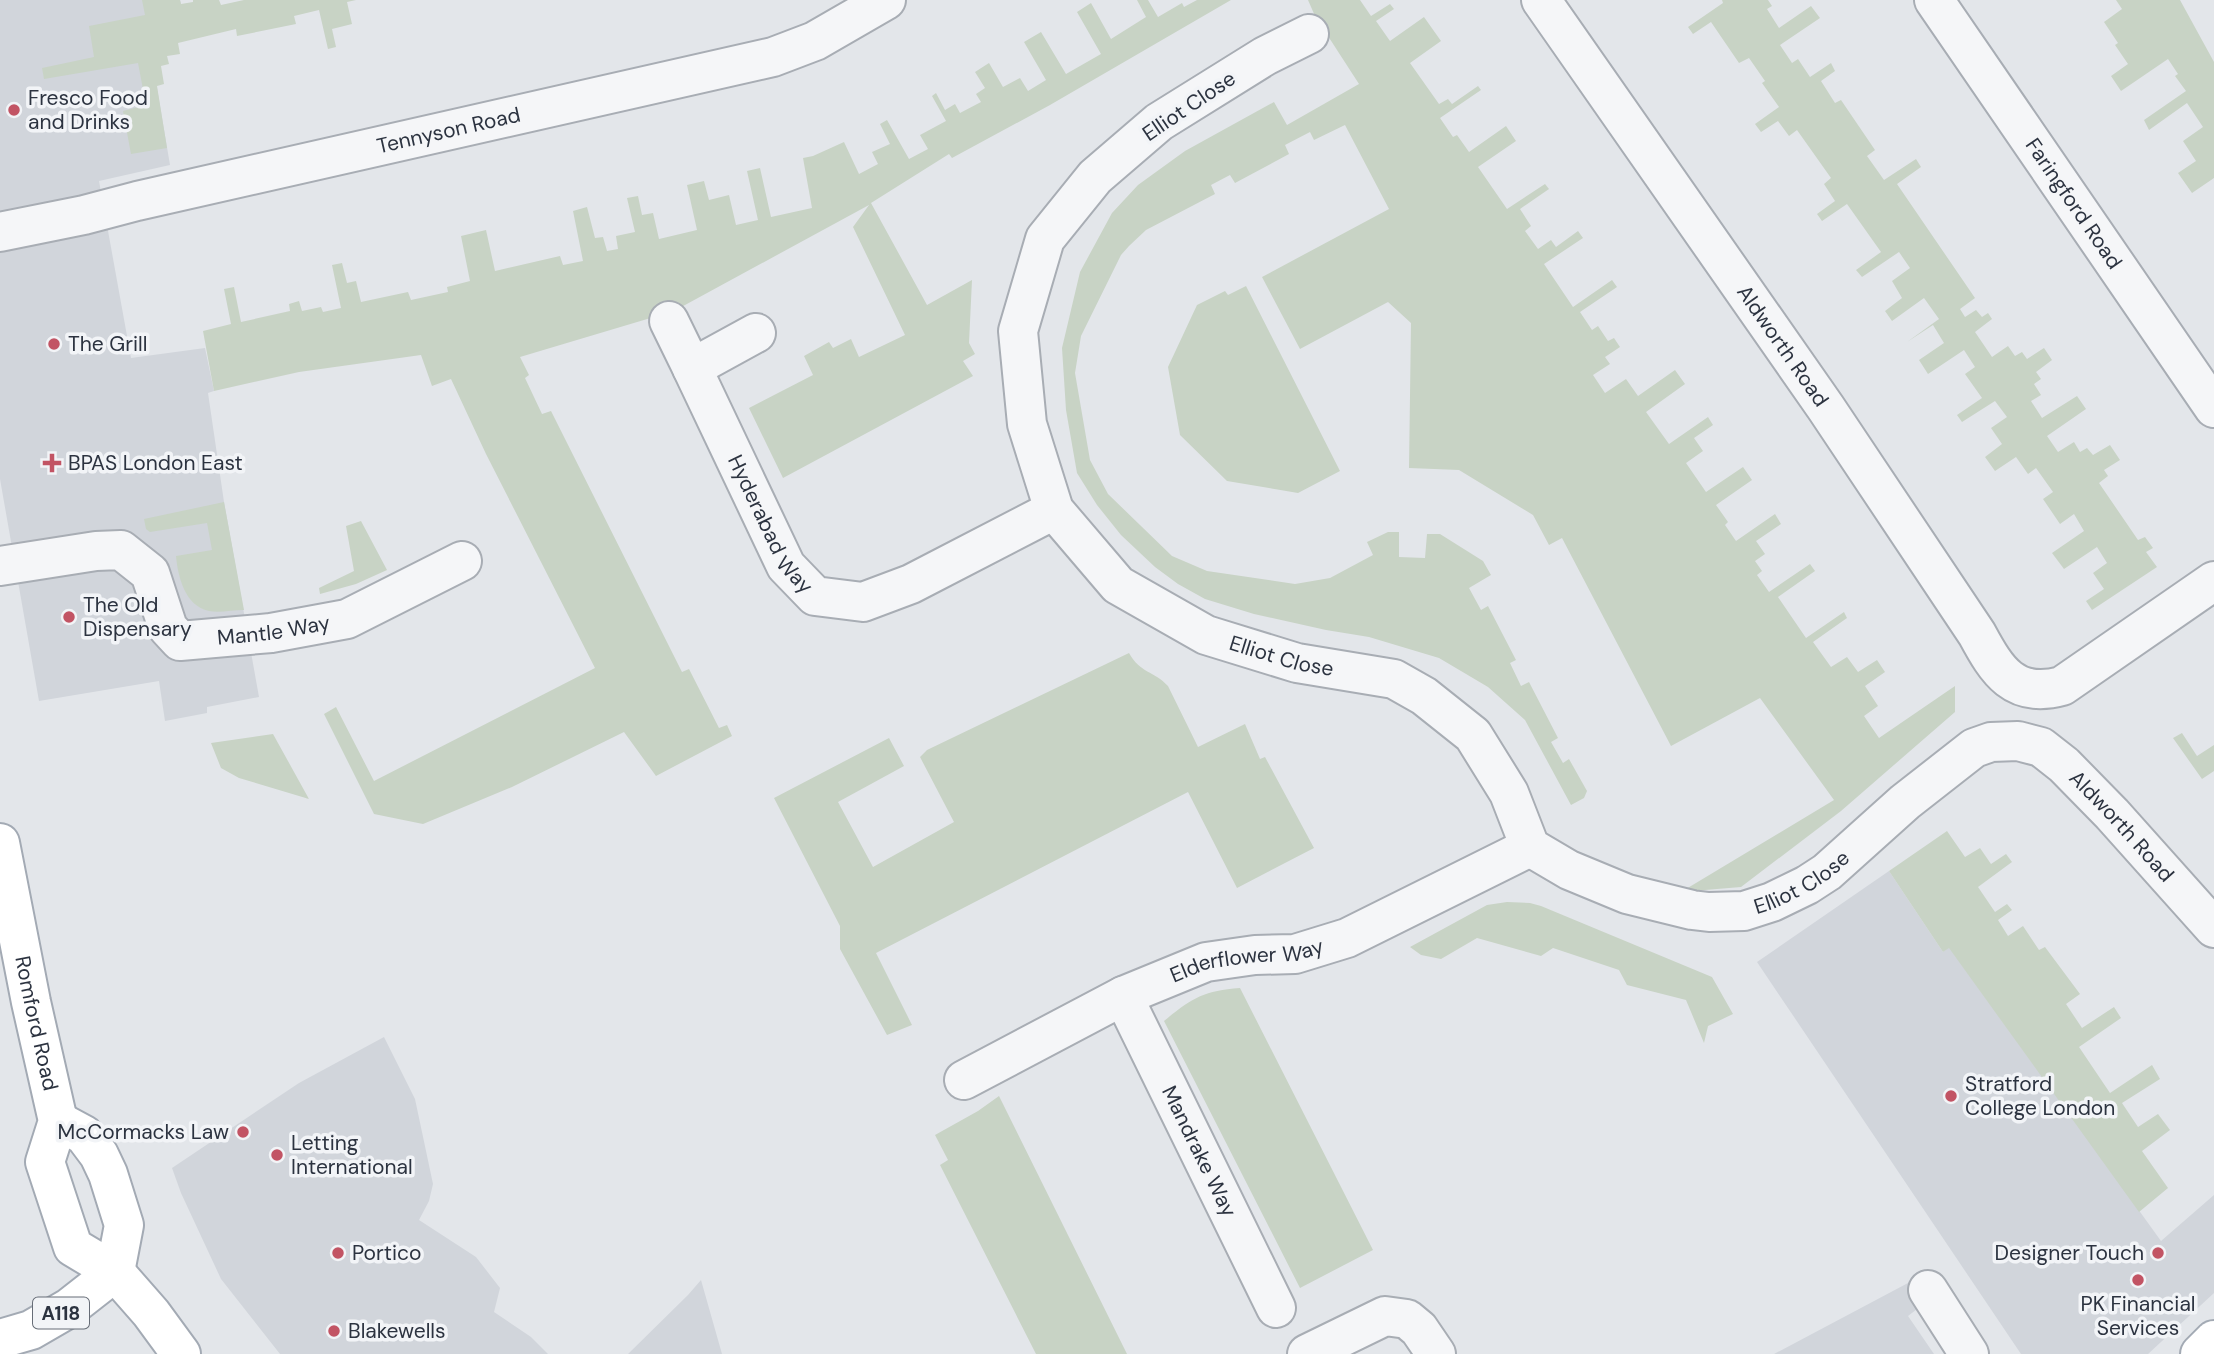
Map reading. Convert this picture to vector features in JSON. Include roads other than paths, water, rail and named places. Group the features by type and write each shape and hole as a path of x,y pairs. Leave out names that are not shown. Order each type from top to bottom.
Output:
{"main road":[{"name":"Romford Road","path":"0,843 31,1002 58,1121"},
{"path":"115,1272 124,1226 108,1174 85,1135 58,1121 45,1162 73,1247 115,1272 151,1313 181,1354"},
{"name":"A118","path":"0,1339 32,1330 69,1308 115,1272"},
{"path":"2200,1354 2214,1340"}],"street":[{"name":"Tennyson Road","path":"0,232 773,57 815,41 886,0"},
{"name":"Aldworth Road","path":"1541,0 1834,419 1977,634 1994,666 2008,679 2024,688 2048,690 2062,686 2214,581"},
{"name":"Faringford Road","path":"1934,0 2214,408"},
{"name":"Elliot Close","path":"1309,34 1265,56 1159,122 1095,177 1045,239 1018,331 1027,424 1054,510 1118,585 1206,635 1297,663 1394,679 1424,696 1473,735 1509,793 1530,847 1569,870 1626,894 1692,910 1744,911 1772,902 1807,885 1827,872 1905,802 1974,748 1991,742 2018,741"},
{"name":"Hyderabad Way","path":"669,321 786,566 815,596 863,602 911,584 1054,510"},
{"path":"692,368 757,333"},
{"name":"Mantle Way","path":"0,566 96,551 121,550 150,573 168,628 180,641 271,633 347,619 462,562"},
{"name":"Aldworth Road","path":"2018,741 2041,747 2064,765 2112,814 2214,928"},
{"name":"Elderflower Way","path":"964,1080 1123,996 1206,962 1255,955 1295,954 1347,938 1530,847"},
{"name":"Mandrake Way","path":"1123,996 1276,1308"},
{"path":"1928,1290 1969,1354"},
{"path":"1307,1354 1385,1316 1407,1320 1419,1329 1436,1354"}],"place":[{"name":"Fresco Food and Drinks","path":"14,110"},
{"name":"The Grill","path":"54,344"},
{"name":"BPAS London East","path":"52,463"},
{"name":"The Old Dispensary","path":"69,617"},
{"name":"Stratford College London","path":"1951,1096"},
{"name":"McCormacks Law","path":"243,1132"},
{"name":"Letting International","path":"277,1155"},
{"name":"Portico","path":"338,1253"},
{"name":"Designer Touch","path":"2158,1253"},
{"name":"PK Financial Services","path":"2138,1280"},
{"name":"Blakewells","path":"334,1331"}]}
